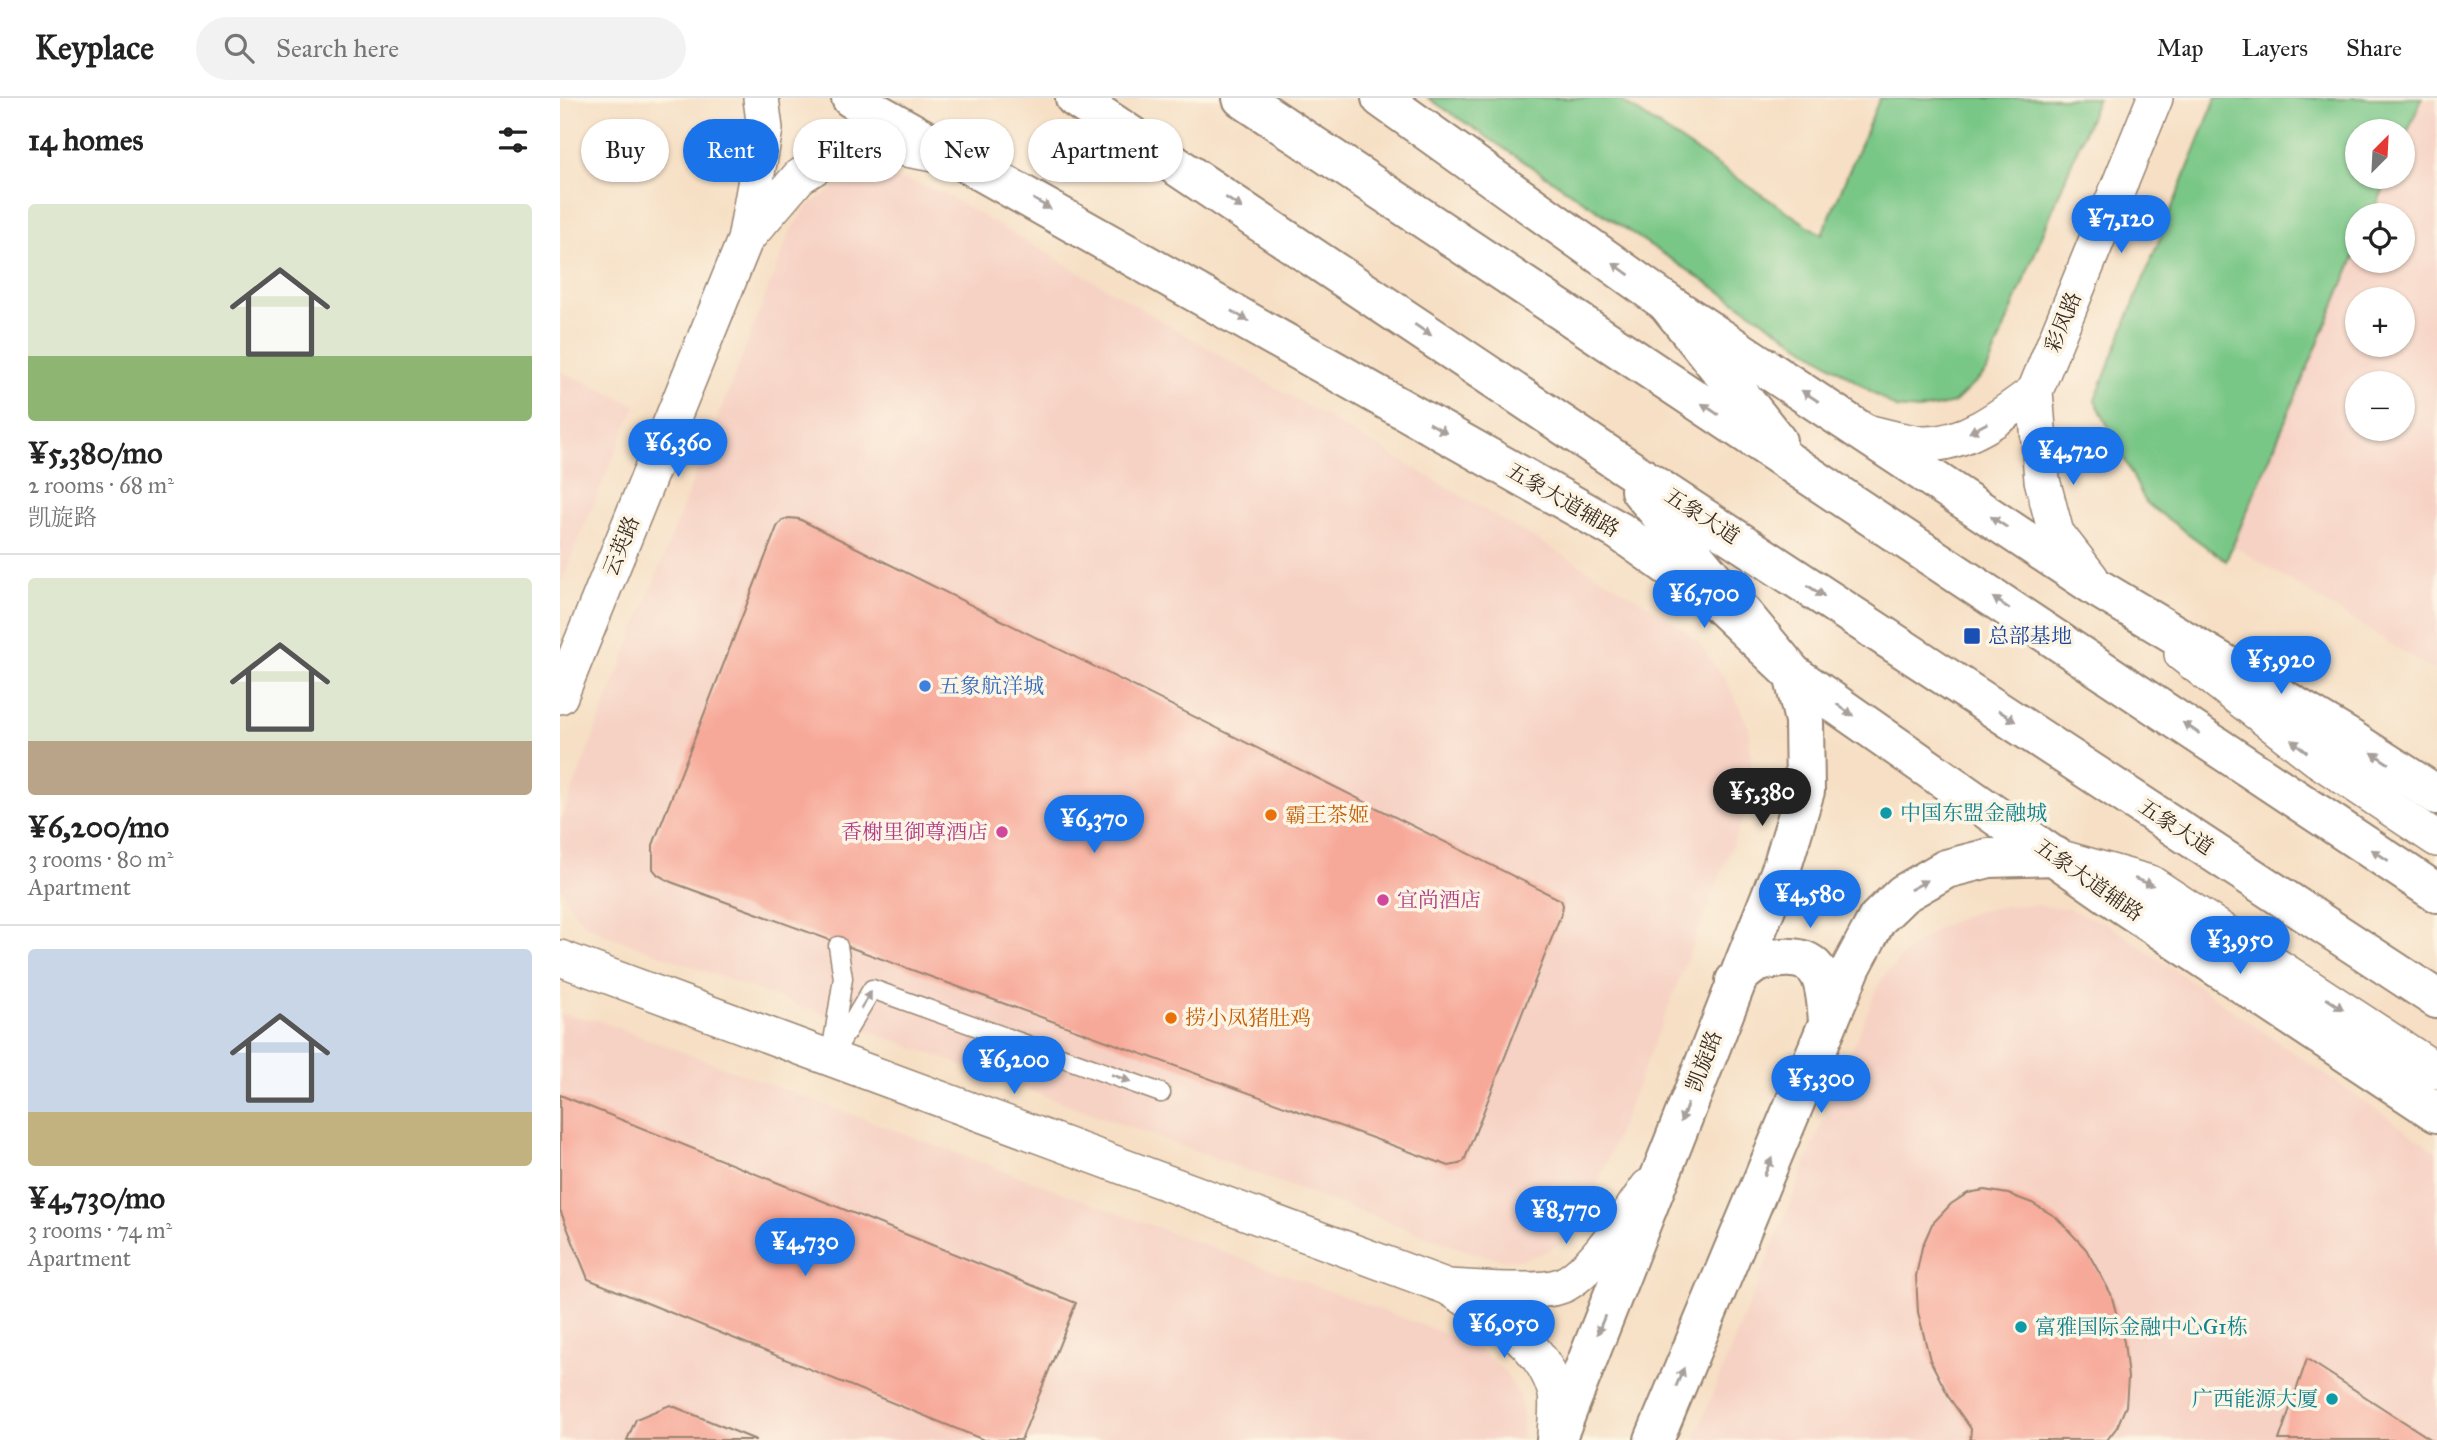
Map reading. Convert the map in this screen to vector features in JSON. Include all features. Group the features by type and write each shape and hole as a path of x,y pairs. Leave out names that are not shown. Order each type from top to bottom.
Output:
{"street":[{"path":"745,240 765,129 761,98"},
{"name":"五象大道辅路","path":"851,98 920,136"},
{"path":"1053,98 1092,119"},
{"name":"五象大道","path":"1075,98 1106,119"},
{"path":"1242,98 2437,892"},
{"path":"1381,98 1666,302 1866,432 2099,589 2347,737 2437,795"},
{"name":"彩凤路","path":"2155,98 2035,391 2042,480 2056,533 2099,589 2317,759 2437,839"},
{"path":"745,240 799,177 837,153 878,144 920,152"},
{"name":"五象大道","path":"1183,170 1614,459 2437,999"},
{"name":"五象大道辅路","path":"1002,182 1619,531 1714,599 1793,674 2125,906 2437,1113"},
{"name":"云英路","path":"560,696 745,240"},
{"path":"1666,302 1797,467"},
{"path":"1866,432 1925,443 1961,438 1998,418 2035,391"},
{"path":"1614,459 1793,674"},
{"name":"凯旋路","path":"1555,1440 1782,867 1805,791 1804,721 1793,674"},
{"path":"1654,1440 1852,965 1877,919 1902,894 1946,869 1989,858 2055,856 2150,883 2437,1071"},
{"path":"560,958 1448,1287 1511,1328 1540,1356 1555,1392 1555,1440"},
{"path":"1735,981 1749,965 1765,959 1803,959 1811,963 1822,978 1826,990 1828,1021"},
{"path":"1448,1287 1527,1290 1563,1285 1594,1260 1663,1167"}],"lane":[{"path":"831,1058 843,978 838,946"},
{"path":"831,1058 872,989 1161,1093"}],"shaded area":[{"path":"2422,98 2437,98 2437,673 2233,545 2348,273 2415,273 2415,203 2377,203 2384,189 2415,189 2413,119"},
{"name":"五象航洋城","path":"906,181 945,194 1655,609 1697,640 1727,682 1749,728 1752,777 1743,818 1593,1197 1578,1224 1563,1242 1544,1253 1522,1259 1500,1259 1470,1252 604,934 583,923 567,902 560,883 560,822 791,230 808,205 834,189 856,182"},
{"path":"560,371 636,405 560,584"},
{"path":"2037,905 2068,909 2109,925 2437,1152 2437,1440 1694,1440 1880,981 1907,951 1939,927 1972,913 2004,906"},
{"path":"560,1014 596,1020 1454,1337 1482,1352 1505,1372 1519,1395 1523,1419 1521,1440 560,1440"}],"green space":[{"path":"1428,98 1617,98 1822,235 1880,98 2098,98 1987,371 1954,403 1919,410 1896,408"},
{"path":"2216,98 2422,98 2413,119 2345,119 2345,189 2384,189 2377,203 2345,203 2345,273 2348,273 2226,561 2146,503 2095,400"}],"building":[{"name":"五象航洋城","path":"799,519 1561,900 1562,912 1464,1161 1449,1166 658,875 653,869 653,845 777,527 782,520"},
{"path":"560,1095 1076,1303 1021,1440 984,1440 588,1279 560,1210"},
{"name":"富雅国际金融中心G1栋","path":"1984,1190 2008,1194 2032,1203 2056,1217 2086,1249 2111,1294 2124,1342 2128,1378 2126,1406 2117,1427 2107,1440 1970,1440 1971,1429 1950,1399 1930,1360 1918,1312 1916,1276 1922,1247 1932,1224 1951,1204 1968,1193"},
{"name":"广西能源大厦","path":"2307,1359 2432,1440 2279,1440"},
{"path":"670,1405 756,1440 627,1440 636,1419"}],"place":[{"name":"总部基地","path":"1972,636"},
{"name":"五象航洋城","path":"925,686"},
{"name":"中国东盟金融城","path":"1886,813"},
{"name":"霸王茶姬","path":"1271,815"},
{"name":"香榭里御尊酒店","path":"1002,832"},
{"name":"宜尚酒店","path":"1383,900"},
{"name":"捞小凤猪肚鸡","path":"1171,1018"},
{"name":"富雅国际金融中心G1栋","path":"2021,1327"},
{"name":"广西能源大厦","path":"2332,1399"}]}
